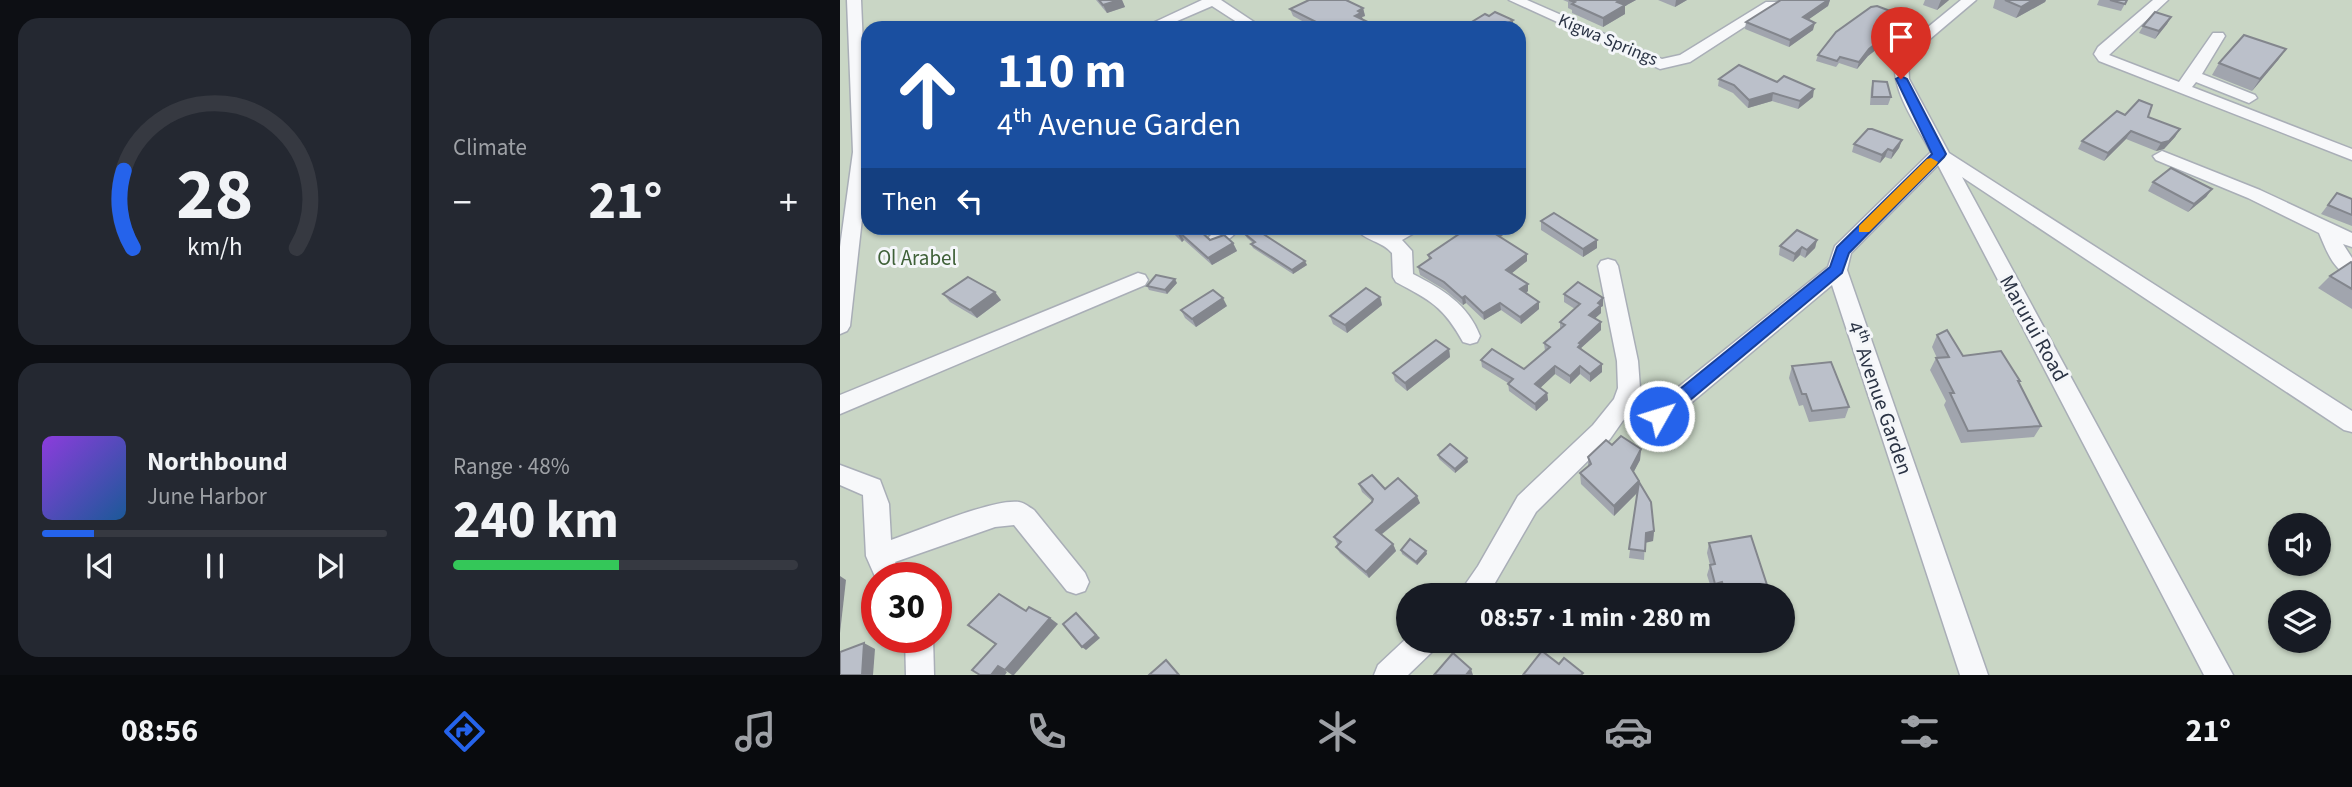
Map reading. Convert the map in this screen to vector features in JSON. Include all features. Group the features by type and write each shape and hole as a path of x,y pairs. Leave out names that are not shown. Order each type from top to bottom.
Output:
{"street":[{"path":"855,0 848,49 861,135"},
{"path":"1165,21 1212,0 1245,21"},
{"name":"Kigwa Springs","path":"1516,0 1660,64 1685,59 1771,5"},
{"name":"Marurui Road","path":"1969,0 1911,48 1901,61 1901,79 2219,675"},
{"path":"2161,0 2101,54 2115,64 2352,155"},
{"path":"2181,89 2193,76 2218,36"},
{"path":"2193,76 2249,98"},
{"path":"840,153 861,148"},
{"path":"1659,416 1837,270 1842,251 1939,154 2352,423"},
{"path":"2162,156 2254,194 2352,241"},
{"path":"840,326 861,163"},
{"path":"2327,229 2337,254 2352,270"},
{"path":"1375,235 1390,238 1396,235"},
{"path":"1390,238 1402,251 1403,276 1440,298 1468,329 1470,337"},
{"path":"1478,583 1528,503 1624,405 1629,389 1627,366 1608,266"},
{"name":"4ᵗʰ Avenue Garden","path":"1837,270 1974,675"},
{"path":"840,405 905,375 1000,339 1138,280"},
{"path":"840,475 865,483 875,493 883,562"},
{"path":"895,562 995,516 1018,513 1025,518 1076,582"},
{"path":"919,653 920,675"},
{"path":"1388,675 1411,653"}],"green space":[{"name":"Ol Arabel","path":"840,0 2352,0 2352,675 840,675"}],"building":[{"path":"1099,0 1119,0 1103,5"},
{"path":"1309,0 1346,0 1363,8 1358,11 1361,13 1355,16 1366,21 1314,21 1290,9"},
{"path":"1569,0 1620,0 1617,2 1625,5 1603,18 1572,4 1575,2"},
{"path":"1781,0 1828,0 1803,17 1815,23 1790,40 1746,22"},
{"path":"2005,0 2033,0 2021,7"},
{"path":"2110,0 2127,0 2125,4"},
{"path":"1877,6 1914,20 1891,37 1887,35 1869,49 1859,62 1840,57 1837,61 1818,55 1836,32 1871,7"},
{"path":"1495,12 1513,20 1473,21 1485,14 1489,16"},
{"path":"2155,12 2171,17 2159,31 2143,26"},
{"path":"2244,35 2286,49 2260,79 2219,63"},
{"path":"1739,65 1777,82 1784,76 1814,89 1800,101 1773,93 1749,100 1734,85 1719,79"},
{"path":"1873,81 1887,82 1891,97 1872,97"},
{"path":"2139,100 2152,105 2148,117 2180,129 2169,141 2161,143 2131,131 2108,153 2082,141 2117,111 2125,115"},
{"path":"1868,129 1902,140 1893,151 1888,149 1882,155 1854,144"},
{"path":"2171,168 2212,189 2194,204 2153,182"},
{"path":"2337,193 2352,199 2352,215 2328,205"},
{"path":"1554,213 1597,240 1583,249 1541,221"},
{"path":"1797,230 1817,240 1807,250 1802,247 1795,254 1780,246"},
{"path":"1182,235 1205,235 1210,240 1224,235 1233,243 1208,258"},
{"path":"1246,235 1265,235 1305,261 1292,270 1251,244 1255,242"},
{"path":"1458,235 1497,235 1527,254 1506,270 1528,284 1520,289 1539,302 1520,317 1500,303 1483,313 1465,296 1462,298 1444,282 1418,267 1431,258 1428,255"},
{"path":"2352,263 2352,289 2330,276"},
{"path":"1156,275 1175,279 1165,290 1147,286"},
{"path":"968,277 995,292 970,310 943,294"},
{"path":"1578,282 1603,298 1598,303 1601,305 1589,315 1601,322 1578,347 1602,364 1590,374 1580,366 1570,376 1555,366 1535,384 1547,393 1535,404 1508,384 1513,379 1481,360 1492,349 1524,369 1550,347 1544,343 1565,325 1560,322 1580,304 1564,294"},
{"path":"1366,288 1380,297 1345,325 1330,316"},
{"path":"1213,290 1223,298 1192,319 1181,310"},
{"path":"1947,330 1963,356 2001,351 2020,381 2041,426 1968,431 1950,393 1954,393 1936,358 1949,357 1937,335"},
{"path":"1436,340 1449,349 1405,383 1393,373"},
{"path":"1831,362 1849,407 1812,411 1806,394 1802,394 1792,366"},
{"path":"1621,436 1641,449 1631,468 1639,481 1614,506 1580,473 1591,464 1588,457 1606,440 1612,445"},
{"path":"1450,444 1467,458 1455,469 1438,455"},
{"path":"1372,475 1385,489 1398,478 1417,496 1376,530 1393,544 1366,572 1336,547 1341,542 1334,537 1372,502 1373,499 1359,484"},
{"path":"1639,482 1651,502 1654,531 1646,533 1645,551 1629,549"},
{"path":"1751,536 1766,583 1715,583 1710,565 1715,564 1709,543"},
{"path":"1410,539 1426,551 1416,562 1401,550"},
{"path":"999,594 1026,611 1029,607 1050,618 1005,670 998,666 991,675 980,675 972,670 996,644 968,625"},
{"path":"1076,613 1096,635 1082,647 1063,624"},
{"path":"861,644 862,675 840,675 840,652"},
{"path":"1453,653 1471,669 1466,675 1434,675"},
{"path":"1540,653 1545,653 1559,664 1564,658 1583,673 1581,675 1523,675"},
{"path":"1166,660 1179,675 1149,675"}],"slow traffic":[{"path":"1864,229 1931,162"}],"route":[{"path":"1659,416 1837,270 1842,251 1939,154 1901,79"}]}
